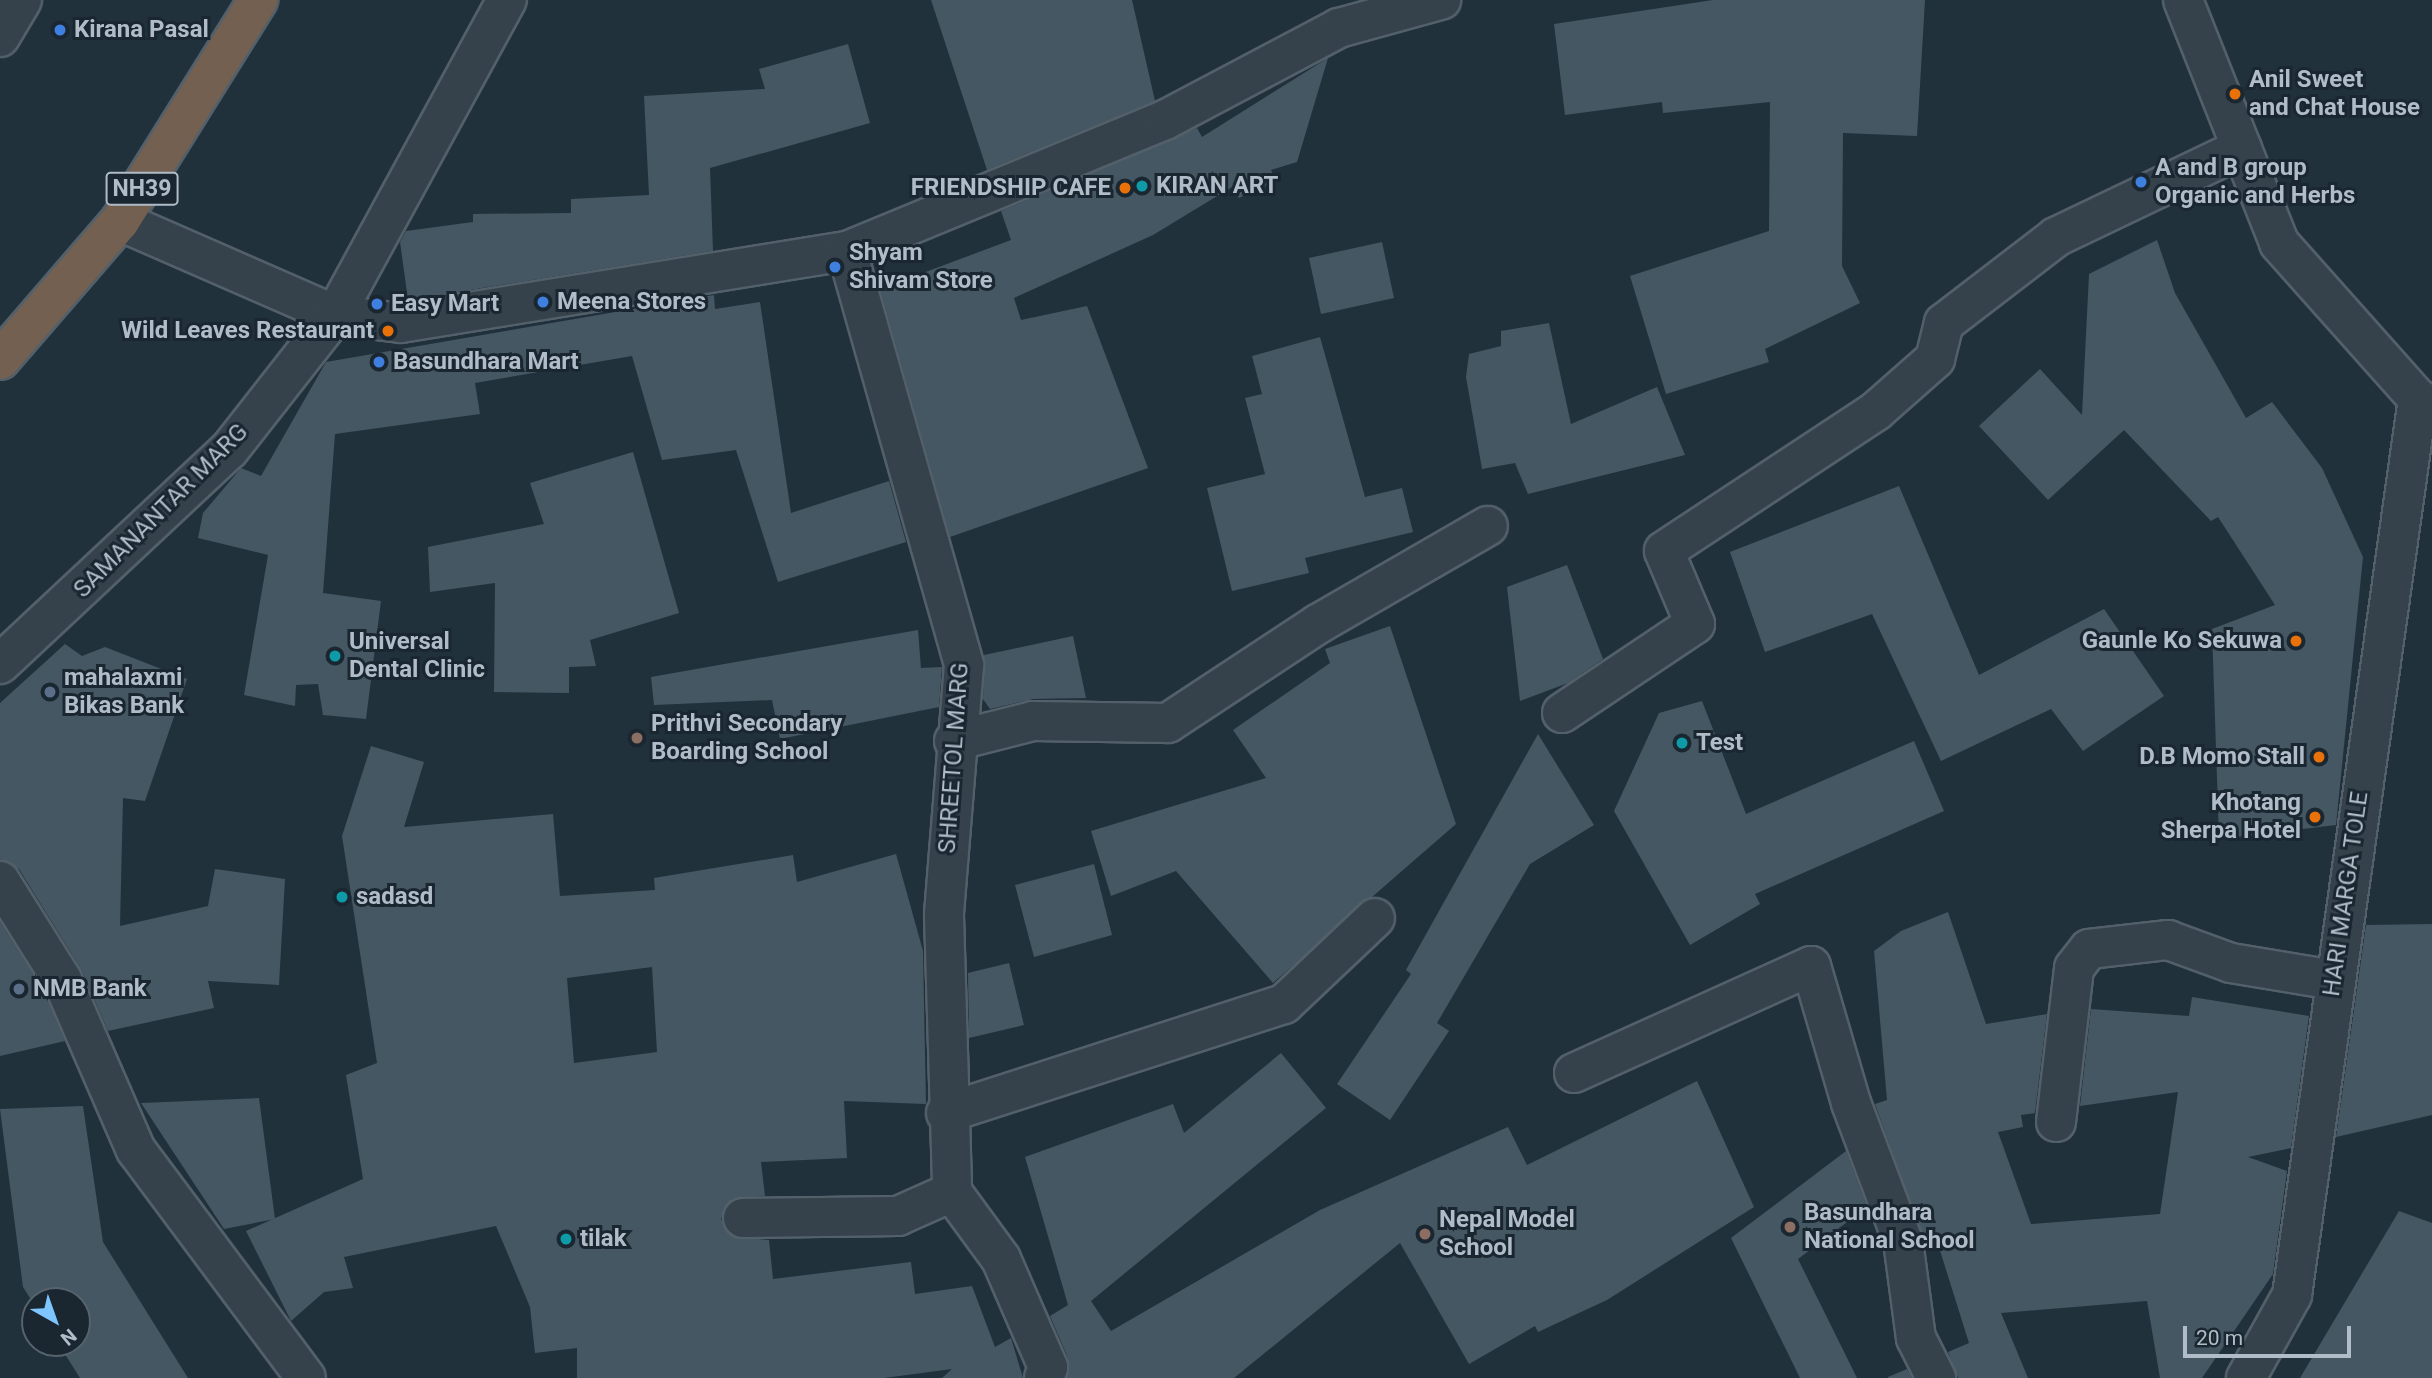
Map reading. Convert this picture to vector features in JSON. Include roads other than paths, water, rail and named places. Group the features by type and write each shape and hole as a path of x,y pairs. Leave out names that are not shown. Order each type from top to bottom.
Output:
{"highway":[{"name":"NH39","path":"0,360 120,221 258,0"}],"street":[{"path":"0,37 22,0"},
{"name":"SAMANANTAR MARG","path":"0,664 229,450 335,315 507,0"},
{"path":"120,221 335,315 401,323 847,250 1165,120 1346,14 1441,0"},
{"path":"2183,0 2279,243 2425,403"},
{"path":"1562,713 1695,624 1664,551 1876,411 1935,359 1944,324 2056,237 2242,148"},
{"name":"SHREETOL MARG","path":"847,250 964,665 954,741 944,915 947,1113 952,1192"},
{"name":"HARI MARGA TOLE","path":"2245,1378 2292,1295 2334,980 2425,403"},
{"path":"954,741 1033,721 1168,723 1318,624 1488,526"},
{"path":"0,881 62,980 136,1150 306,1378"},
{"path":"947,1113 1284,1004 1375,918"},
{"path":"2056,1122 2074,968 2089,949 2168,940 2231,963 2334,980"},
{"path":"1574,1073 1811,966 1851,1103 1903,1241 1916,1338 1936,1378"},
{"path":"743,1218 898,1216 952,1192 1001,1259 1048,1367 1044,1378"}],"place":[{"name":"Kirana Pasal","path":"60,30"},
{"name":"Anil Sweet and Chat House","path":"2235,94"},
{"name":"A and B group Organic and Herbs","path":"2141,182"},
{"name":"KIRAN ART","path":"1142,186"},
{"name":"FRIENDSHIP CAFE","path":"1125,188"},
{"name":"Shyam Shivam Store","path":"835,267"},
{"name":"Meena Stores","path":"543,302"},
{"name":"Easy Mart","path":"377,304"},
{"name":"Wild Leaves Restaurant","path":"388,331"},
{"name":"Basundhara Mart","path":"379,362"},
{"name":"Gaunle Ko Sekuwa","path":"2296,641"},
{"name":"Universal Dental Clinic","path":"335,656"},
{"name":"mahalaxmi Bikas Bank","path":"50,692"},
{"name":"Prithvi Secondary Boarding School","path":"637,738"},
{"name":"Test","path":"1682,743"},
{"name":"D.B Momo Stall","path":"2319,757"},
{"name":"Khotang Sherpa Hotel","path":"2315,817"},
{"name":"sadasd","path":"342,897"},
{"name":"NMB Bank","path":"19,989"},
{"name":"Basundhara National School","path":"1790,1227"},
{"name":"Nepal Model School","path":"1425,1234"},
{"name":"tilak","path":"566,1239"}]}
